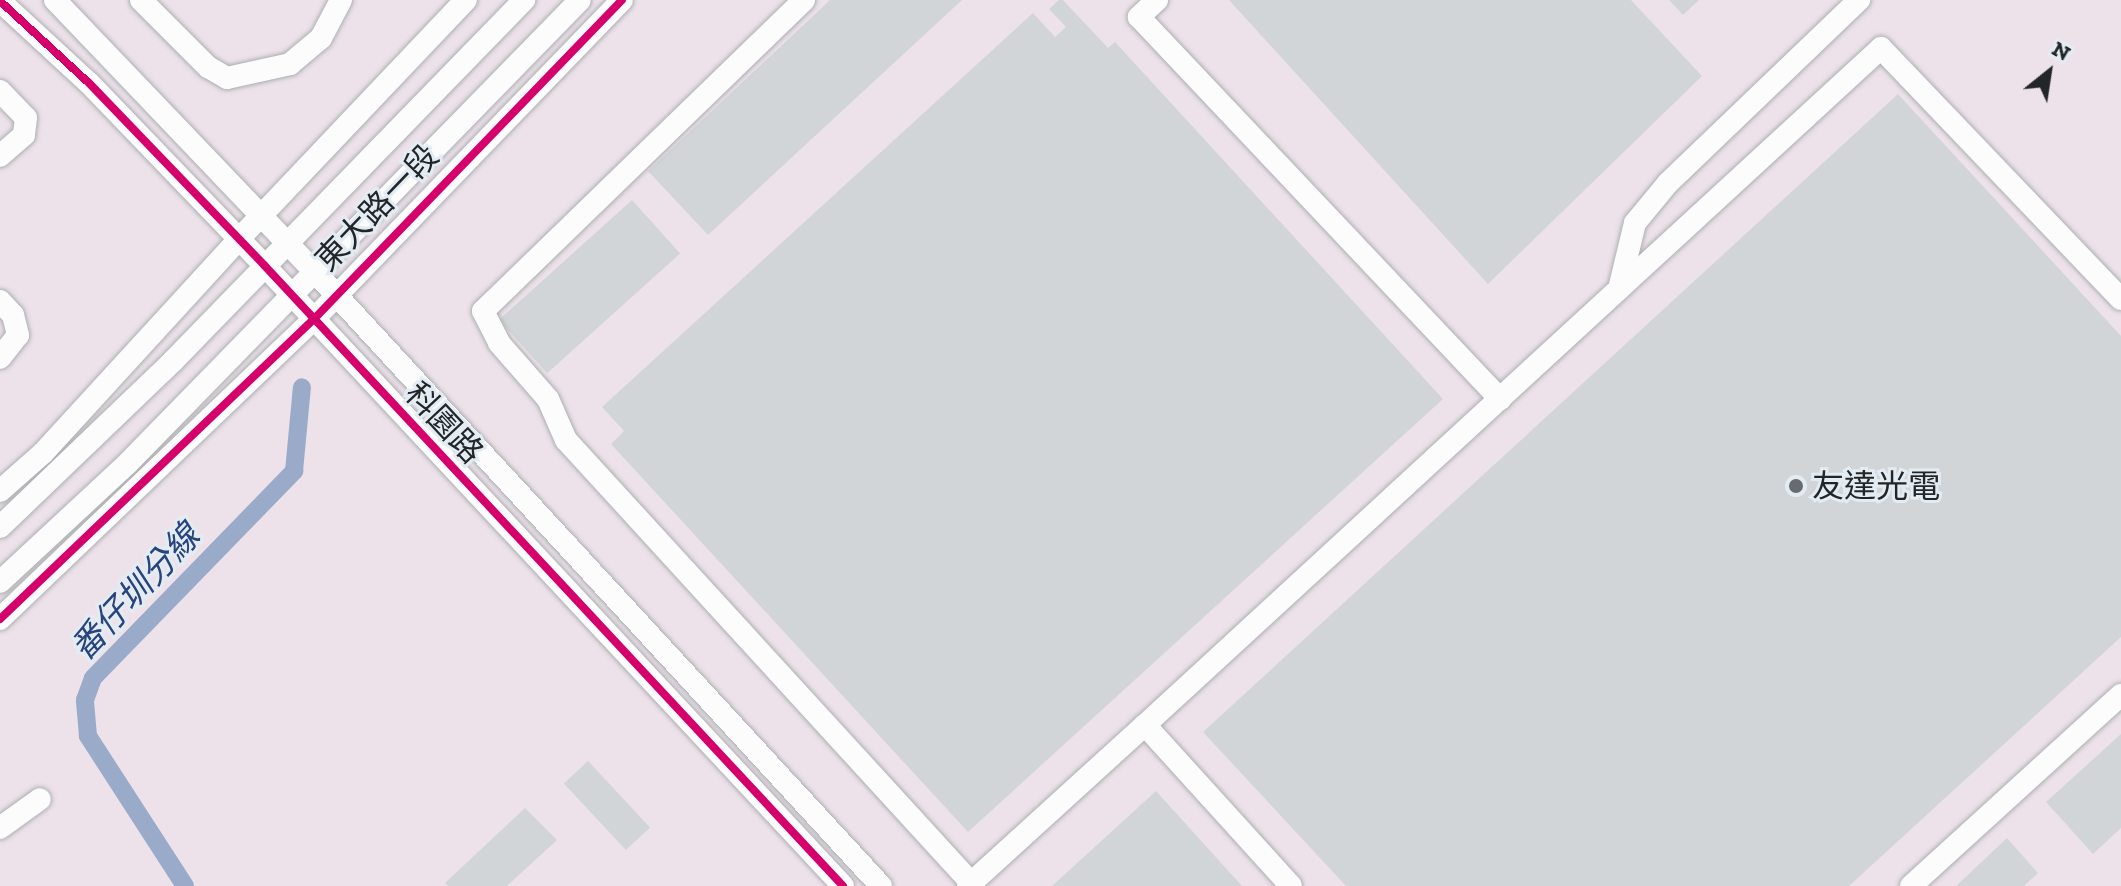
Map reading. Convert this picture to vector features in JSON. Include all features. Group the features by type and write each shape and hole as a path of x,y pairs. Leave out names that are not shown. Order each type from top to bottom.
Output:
{"street":[{"name":"科園路","path":"55,0 337,295 881,886"},
{"path":"141,0 208,67 227,78 290,64 321,38 341,0"},
{"path":"0,491 43,453 238,240 466,0"},
{"name":"東大路一段","path":"0,527 173,361 524,0"},
{"name":"東大路一段","path":"0,582 127,464 580,0"},
{"path":"0,619 314,319 622,0"},
{"path":"804,0 483,311 499,343 548,399 566,440 971,885 1881,48 2121,299"},
{"path":"1157,0 1139,17 1500,399"},
{"path":"1619,289 1635,223 1668,183 1859,0"},
{"name":"科園路","path":"0,1 89,83 264,265 843,886"},
{"path":"0,91 26,118 24,135 0,156"},
{"path":"0,301 13,315 18,335 0,358"},
{"path":"1911,886 2121,695"},
{"path":"1145,725 1291,886"},
{"path":"0,828 40,799"}],"shaded area":[{"name":"友達光電","path":"0,0 2121,0 2121,886 0,886"}],"building":[{"path":"830,0 962,0 708,235 648,171"},
{"path":"1063,0 1108,48 1115,42 1443,399 968,832 611,444 624,431 602,407 1033,13 1055,37 1066,27 1049,9"},
{"path":"1229,0 1631,0 1702,76 1488,284"},
{"path":"1669,0 1699,0 1683,15"},
{"name":"友達光電","path":"1898,94 2121,336 2121,637 1849,886 1346,886 1203,732"},
{"path":"632,200 680,254 547,373 499,320"},
{"path":"2121,734 2121,828 2093,854 2046,802"},
{"path":"588,761 650,828 626,850 564,784"},
{"path":"1156,791 1242,886 1052,886"},
{"path":"525,808 557,840 507,886 448,886 445,883"},
{"path":"2007,838 2038,873 2024,886 1956,886"}],"waterway":[{"name":"番仔圳分線","path":"185,886 88,736 85,700 93,678 294,471 302,387"}],"cycle path":[{"path":"0,619 314,319 622,0"},
{"path":"0,1 89,83 264,265 843,886"}],"place":[{"name":"友達光電","path":"1796,486"}]}
